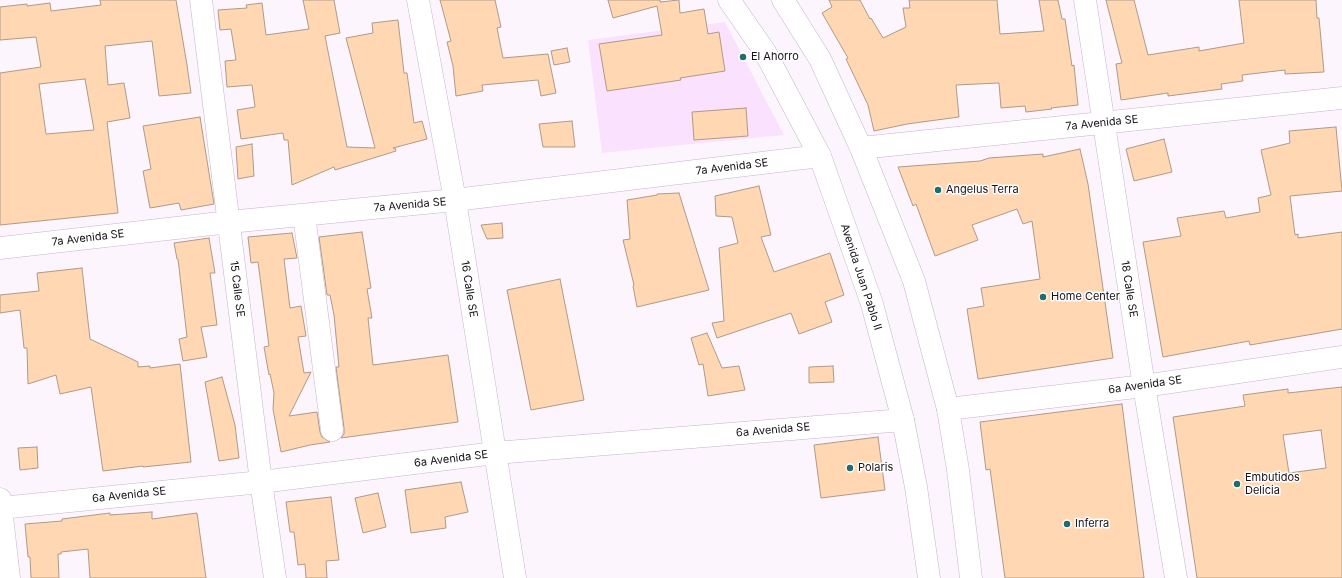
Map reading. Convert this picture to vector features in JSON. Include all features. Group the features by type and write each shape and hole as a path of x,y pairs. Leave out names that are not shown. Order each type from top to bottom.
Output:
{"main road":[{"name":"15 Calle SE","path":"201,0 261,482 275,578"},
{"name":"16 Calle SE","path":"418,0 455,200 516,578"},
{"name":"Avenida Juan Pablo II","path":"729,0 765,52 820,156 872,304 902,420 916,487 929,578"},
{"path":"783,0 820,59 861,148 914,281 948,409 958,470 971,578"},
{"name":"18 Calle SE","path":"1085,0 1144,386 1176,578"},
{"name":"7a Avenida SE","path":"861,148 1342,98"},
{"name":"7a Avenida SE","path":"0,248 229,222 455,200 820,156"},
{"path":"304,215 332,430"},
{"name":"6a Avenida SE","path":"948,409 1144,386 1342,357"},
{"name":"6a Avenida SE","path":"0,505 261,482 495,453 902,420"},
{"path":"0,505 9,578"}],"shaded area":[{"path":"725,22 784,135 602,153 588,40"}],"building":[{"path":"100,0 176,0 191,93 159,96 152,41 105,46 108,85 124,83 130,118 107,122 118,213 0,225 0,73 41,67 36,37 0,40 0,7 50,3 51,11 101,5","holes":["85,79 94,130 46,134 39,84"]},
{"path":"303,0 334,0 340,33 325,36 347,147 375,148 346,38 373,33 372,23 398,20 404,73 407,73 414,123 422,121 427,139 393,148 395,148 396,151 335,170 334,167 292,185 288,140 284,140 283,133 241,139 237,110 255,107 252,85 227,87 225,61 236,60 231,29 220,30 218,10 247,8 246,5 262,3 266,35 309,29"},
{"path":"440,0 495,0 501,27 497,28 503,58 548,54 556,93 541,96 538,80 482,85 483,91 456,96 453,66 447,42 451,41"},
{"path":"608,0 660,0 660,2 679,0 680,13 704,9 708,34 719,32 725,71 680,78 681,80 607,91 599,44 662,35 657,6 613,18"},
{"path":"829,0 860,0 870,19 871,18 883,38 906,27 903,8 910,8 909,0 997,0 1000,34 1044,31 1039,0 1058,0 1062,19 1065,19 1072,66 1074,65 1078,105 1026,112 1025,106 1001,108 999,83 956,85 959,117 907,124 874,131 868,105 846,59 848,58 822,13 832,7"},
{"path":"1106,0 1134,0 1148,55 1199,47 1199,51 1244,43 1239,0 1316,0 1324,72 1285,74 1285,70 1242,75 1243,81 1221,84 1222,89 1168,96 1168,93 1121,100 1116,64 1122,63"},
{"path":"567,48 570,62 554,65 551,51"},
{"path":"746,108 748,136 694,140 692,112"},
{"path":"200,117 214,204 181,210 179,203 150,208 143,171 151,169 143,126"},
{"path":"572,121 575,147 543,147 539,124"},
{"path":"1336,127 1342,191 1290,196 1295,235 1298,234 1298,238 1342,232 1342,329 1250,345 1249,341 1163,357 1143,242 1181,236 1177,218 1224,211 1226,218 1260,212 1258,198 1271,195 1261,150 1290,143 1289,131"},
{"path":"1164,139 1172,172 1134,181 1126,149"},
{"path":"252,144 254,176 238,179 236,147"},
{"path":"1080,149 1088,184 1113,358 978,379 967,309 984,306 981,288 1040,279 1032,221 1023,224 1017,209 972,225 978,240 935,256 916,204 913,206 898,167 980,161 989,158 1043,154 1043,157"},
{"path":"759,186 771,235 761,237 774,272 830,253 844,295 825,302 832,322 799,334 791,313 717,338 712,323 724,321 719,248 738,243 732,217 716,216 715,196"},
{"path":"679,193 709,290 637,307 634,285 623,240 630,239 627,200 657,194"},
{"path":"502,223 503,238 487,239 481,225"},
{"path":"362,232 371,288 367,289 372,318 368,318 373,365 448,355 458,422 341,438 344,434 344,428 336,367 339,367 334,315 330,295 327,295 319,237"},
{"path":"292,233 297,258 284,259 290,308 301,306 306,336 298,337 304,373 311,372 289,416 317,412 322,437 330,442 281,452 273,409 274,393 264,347 269,346 258,262 251,263 248,237"},
{"path":"209,238 215,273 210,273 217,325 201,327 207,357 183,361 179,339 187,337 178,259 174,243"},
{"path":"82,268 90,339 138,362 138,367 150,366 150,368 180,364 191,462 103,471 91,387 60,394 56,375 28,384 27,348 24,348 20,310 0,313 0,295 39,291 37,273"},
{"path":"560,279 584,400 531,410 507,290"},
{"path":"707,333 722,368 739,366 745,390 708,396 703,364 699,365 691,338"},
{"path":"833,366 834,382 809,383 809,367"},
{"path":"222,377 235,425 239,458 219,461 205,382"},
{"name":"Embutidos Delicia","path":"1342,387 1342,578 1197,578 1173,417 1245,406 1243,395 1288,389 1288,393","holes":["1321,430 1326,468 1289,473 1283,435"]},
{"name":"Inferra","path":"1122,404 1144,578 1005,578 990,469 986,470 980,422"},
{"name":"Polaris","path":"878,437 885,490 821,498 814,445"},
{"path":"37,447 38,468 20,470 18,448"},
{"path":"461,482 468,512 445,517 446,528 411,533 405,490"},
{"path":"378,493 386,527 363,533 355,498"},
{"path":"331,497 339,560 326,561 327,578 306,578 305,564 298,565 294,532 290,532 286,502"},
{"path":"152,512 152,519 197,513 206,578 90,578 88,549 61,552 61,554 58,554 59,578 31,578 30,557 28,557 25,524 62,521 62,519 110,513 110,515"}],"place":[{"name":"El Ahorro","path":"743,57"},
{"name":"Angelus Terra","path":"938,190"},
{"name":"Home Center","path":"1043,297"},
{"name":"Polaris","path":"850,468"},
{"name":"Embutidos Delicia","path":"1237,484"},
{"name":"Inferra","path":"1067,524"}]}
